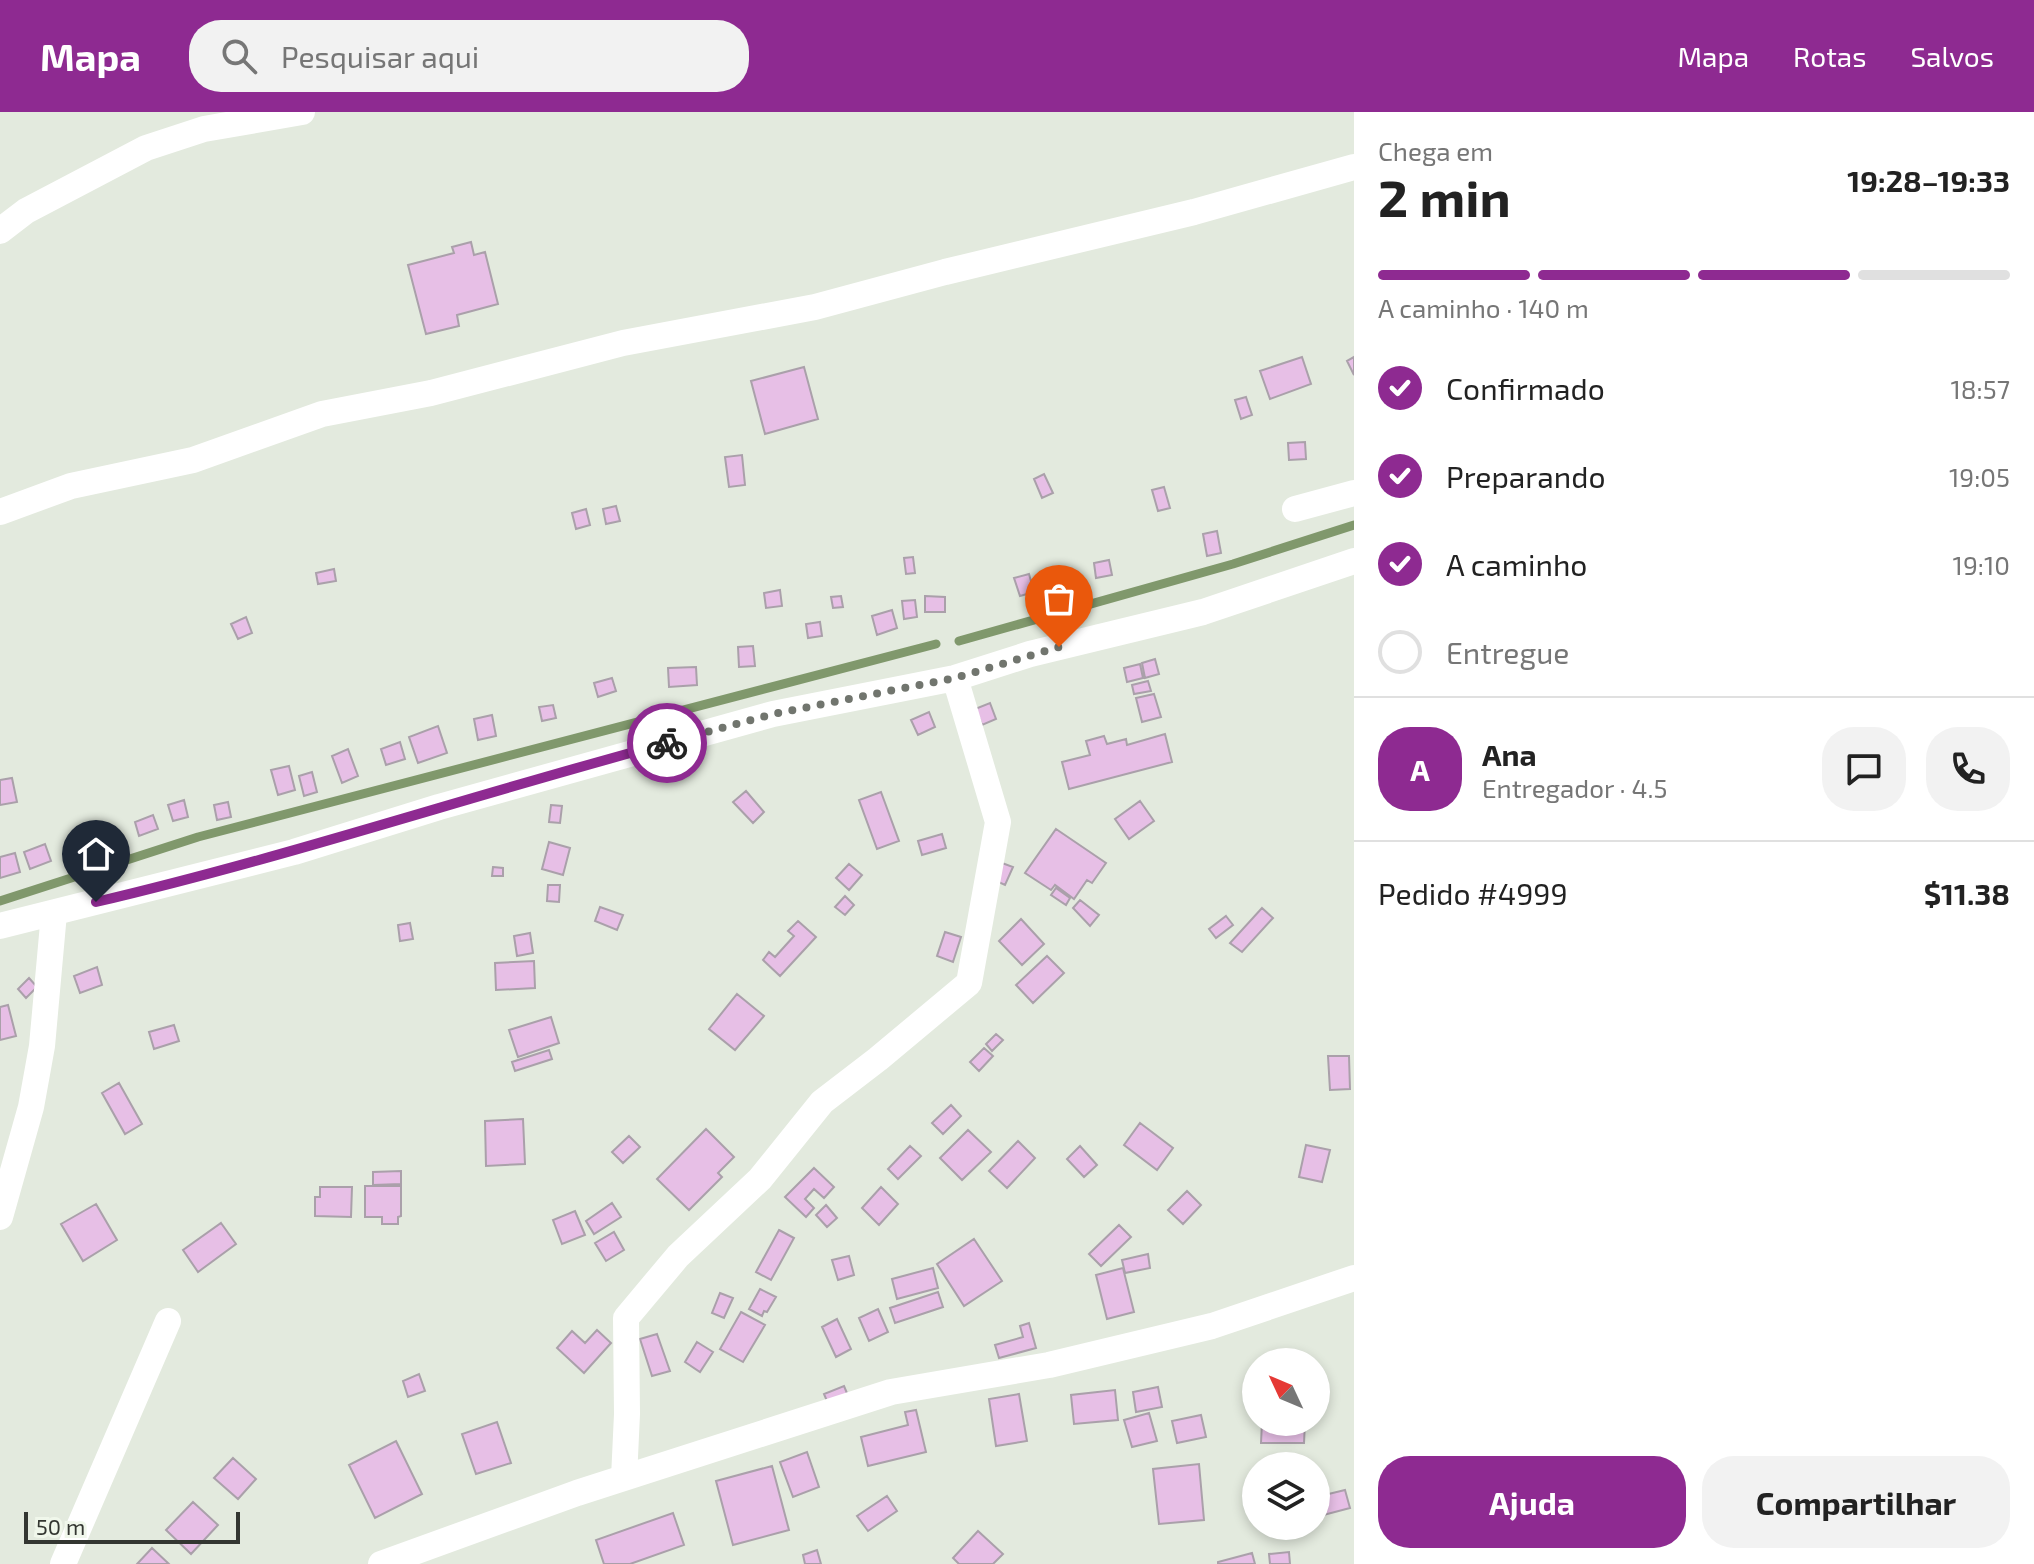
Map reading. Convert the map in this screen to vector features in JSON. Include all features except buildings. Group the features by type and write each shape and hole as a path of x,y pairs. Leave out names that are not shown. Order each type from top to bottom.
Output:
{"street":[{"path":"0,231 26,211 146,148 204,129 302,112"},
{"path":"0,512 71,486 193,460 322,414 431,393 623,343 815,307 1194,212 1354,167"},
{"path":"1295,509 1354,493"},
{"path":"0,926 294,852 454,803 773,714 955,678 1030,654 1203,612 1354,561"},
{"path":"624,1478 626,1318 678,1256 760,1179 822,1102 969,983 998,822 955,678"},
{"path":"0,1217 31,1107 42,1046 54,913"},
{"path":"381,1564 624,1478 891,1392 1049,1365 1212,1326 1354,1278"},
{"path":"63,1564 168,1321"}],"waterway":[{"path":"959,641 1233,564 1354,525"},
{"path":"0,901 198,837 936,644"}],"way so far":[{"path":"667,743 773,714 955,678 1059,647"}],"route":[{"path":"96,902 294,852 439,807 667,743"}]}
